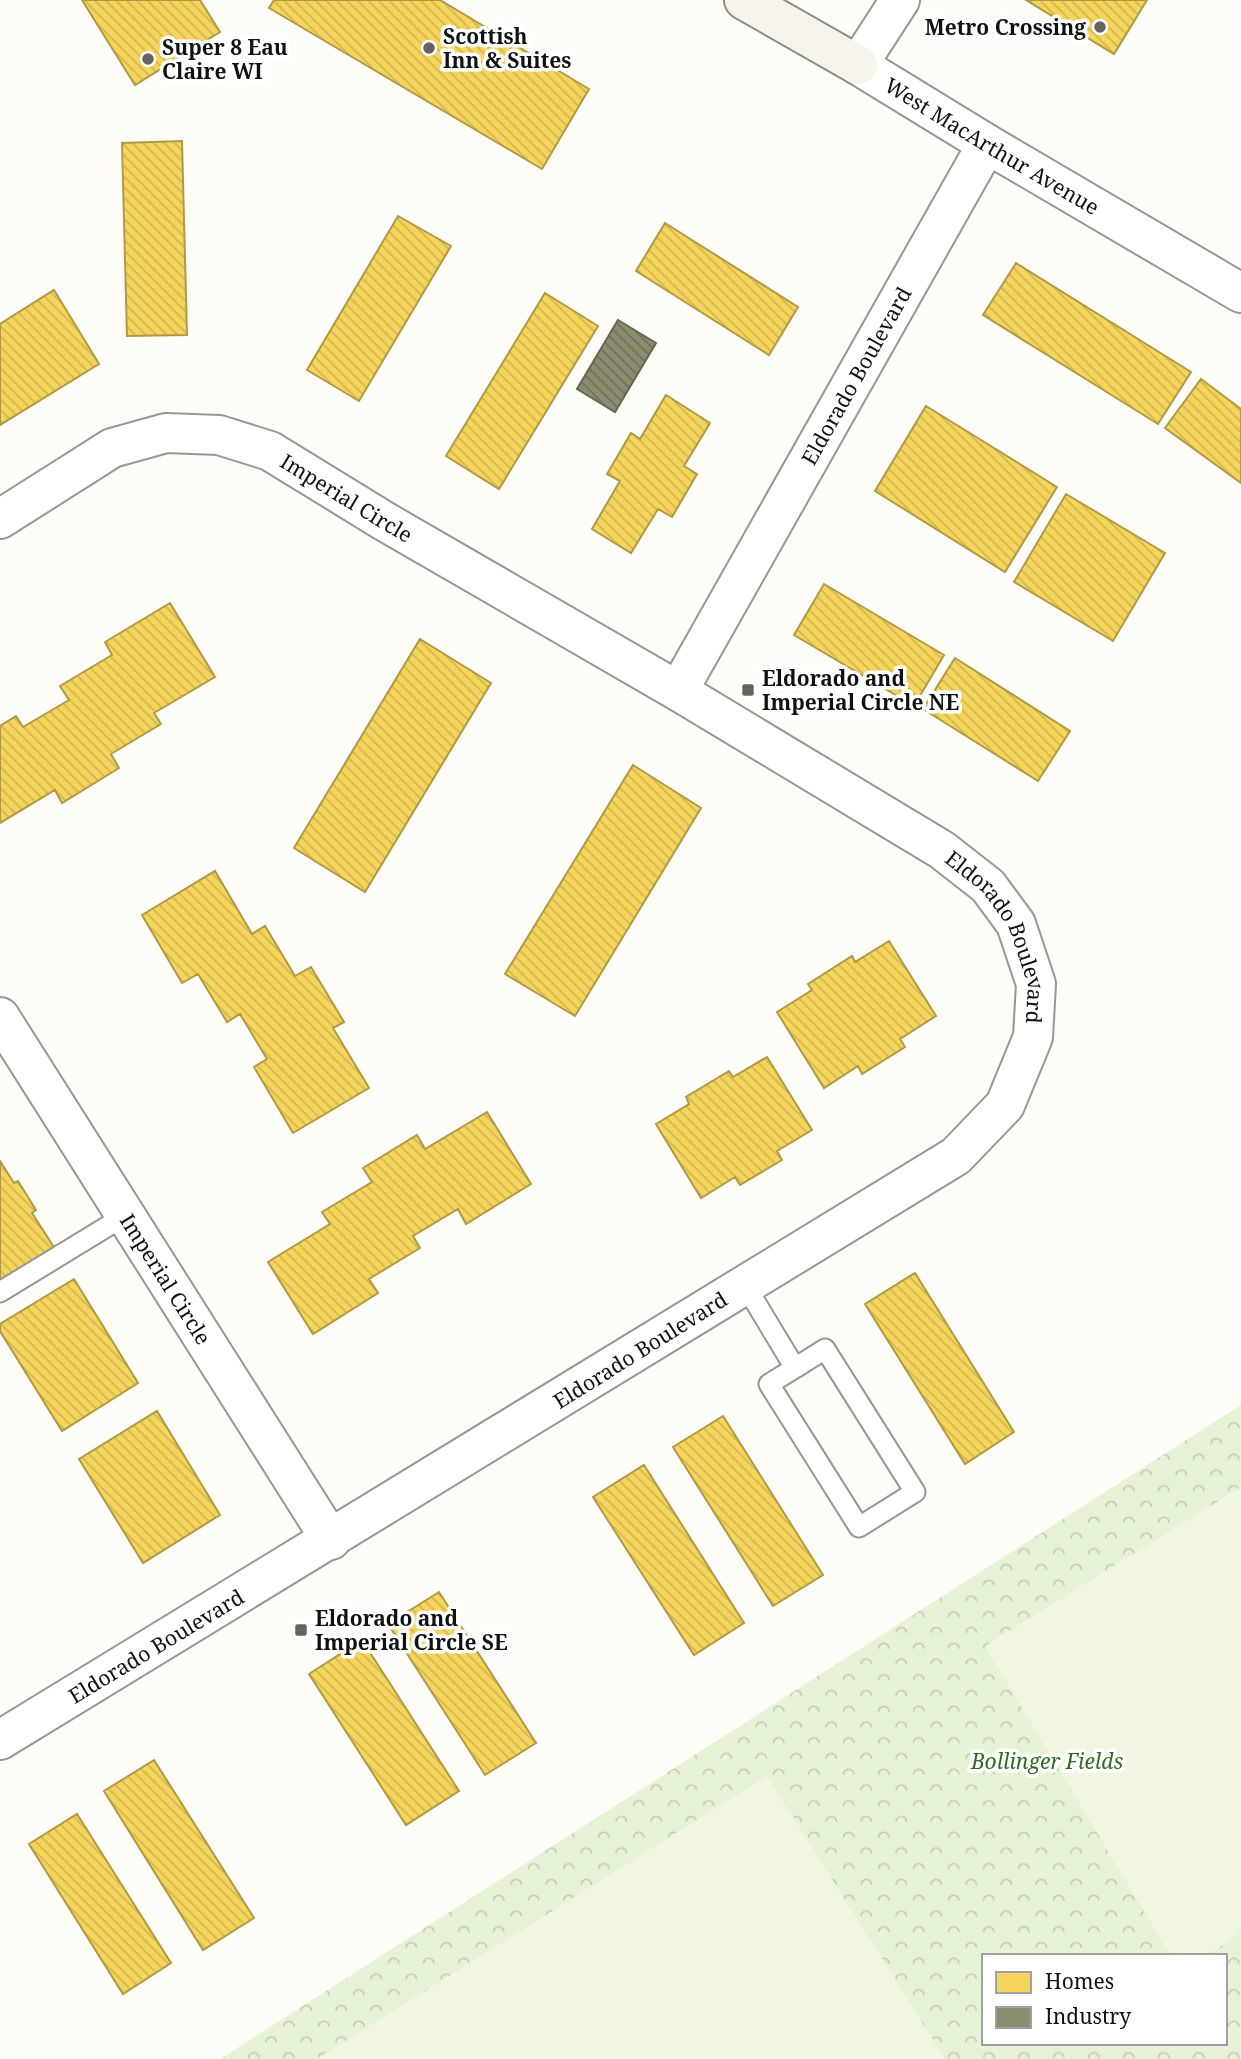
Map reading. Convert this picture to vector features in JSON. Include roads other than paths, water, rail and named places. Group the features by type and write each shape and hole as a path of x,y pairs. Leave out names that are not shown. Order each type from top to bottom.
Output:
{"street":[{"name":"West MacArthur Avenue","path":"744,0 1241,293"},
{"path":"858,65 900,0"},
{"name":"Eldorado Boulevard","path":"0,1740 956,1156 1005,1105 1033,1037 1036,984 1016,924 988,886 942,850 678,691 987,144"},
{"name":"Imperial Circle","path":"0,519 112,448 166,433 219,435 270,451 384,521 678,691"},
{"name":"Imperial Circle","path":"0,1017 331,1540"}],"lane":[{"path":"0,1292 126,1215"},
{"path":"745,1285 795,1368"},
{"path":"825,1349 915,1492 859,1527 769,1384 795,1368 825,1349"}],"place":[{"name":"Metro Crossing","path":"1100,27"},
{"name":"Scottish Inn & Suites","path":"429,48"},
{"name":"Super 8 Eau Claire WI","path":"148,59"},
{"name":"Eldorado and Imperial Circle NE","path":"748,690"},
{"name":"Eldorado and Imperial Circle SE","path":"301,1630"}],"park label":[{"name":"Bollinger Fields","path":"1047,1761"}]}
